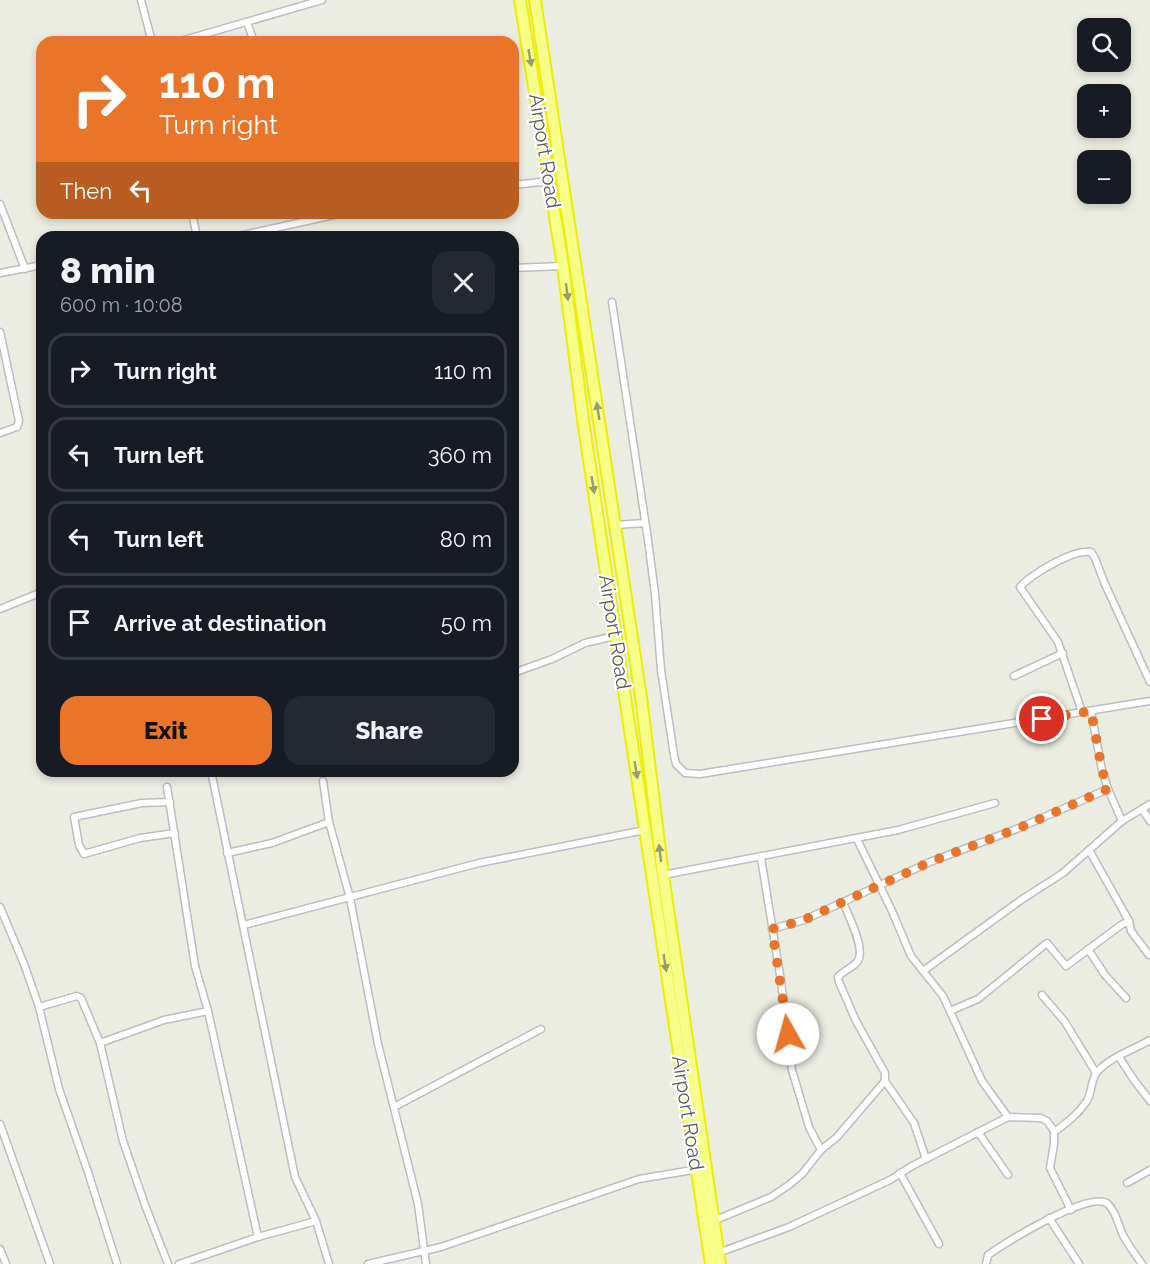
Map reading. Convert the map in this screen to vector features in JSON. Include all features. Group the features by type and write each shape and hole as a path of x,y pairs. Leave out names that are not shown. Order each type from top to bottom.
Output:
{"highway":[{"name":"Airport Road","path":"520,0 563,266 584,427 645,830 701,1169 719,1258"},
{"name":"Airport Road","path":"535,0 641,697 711,1264"}],"street":[{"path":"141,0 150,36"},
{"path":"198,36 322,0"},
{"path":"247,22 252,36"},
{"path":"519,184 550,181"},
{"path":"0,204 24,269"},
{"path":"261,231 316,219"},
{"path":"0,273 36,266"},
{"path":"519,268 563,266"},
{"path":"612,302 655,594 661,670 674,755 676,764 685,773 700,774 837,753 1150,701"},
{"path":"0,332 2,359 19,421 16,427 0,433"},
{"path":"615,525 645,523"},
{"path":"1082,712 1063,653 1043,619 1020,587 1034,574 1055,563 1084,551 1091,552 1150,682"},
{"path":"0,609 36,594"},
{"path":"519,671 552,659 585,643 615,636"},
{"path":"1014,676 1063,653"},
{"path":"1091,711 1102,770 1122,821"},
{"path":"212,777 295,1177 316,1221 329,1264"},
{"path":"323,781 329,822 350,898 378,1044 418,1204 426,1264"},
{"path":"167,787 195,966 208,1011 258,1238"},
{"path":"772,929 804,920 930,862 1019,828 1108,789"},
{"path":"170,802 142,803 74,817 79,845 84,854 140,838 175,832"},
{"path":"663,875 857,839 995,803"},
{"path":"923,971 1021,900 1064,873 1122,821 1150,804"},
{"path":"1142,809 1150,821"},
{"path":"227,853 272,843 329,822"},
{"path":"244,925 479,864 645,830"},
{"path":"857,839 911,956 943,996 982,1081 1008,1117"},
{"path":"1089,850 1129,921 1131,931 1149,955"},
{"path":"760,858 783,993 792,1070 809,1127 822,1150"},
{"path":"843,902 860,945 861,956 857,963 838,977 856,1021 885,1073 885,1080 914,1124 926,1159"},
{"path":"0,907 39,1007 59,1089 117,1264"},
{"path":"950,1011 978,999 1047,943 1066,966 1129,921"},
{"path":"1088,949 1105,975 1126,998"},
{"path":"1042,995 1065,1022 1096,1073"},
{"path":"39,1007 77,996 81,998 100,1043 123,1141 168,1264"},
{"path":"100,1043 164,1020 208,1011"},
{"path":"394,1107 541,1029"},
{"path":"1054,1132 1081,1108 1088,1098 1096,1073 1150,1040"},
{"path":"1119,1057 1150,1101"},
{"path":"713,1221 771,1197 802,1174 885,1080"},
{"path":"719,1258 900,1173 1008,1117 1041,1118 1047,1121 1054,1132 1050,1168 1071,1210"},
{"path":"0,1124 50,1264"},
{"path":"978,1132 1008,1175"},
{"path":"369,1264 424,1251 639,1179 701,1169"},
{"path":"1127,1182 1150,1170"},
{"path":"900,1173 939,1244"},
{"path":"986,1264 988,1255 1000,1246 1050,1218 1101,1201 1107,1203 1123,1235 1142,1264"},
{"path":"1050,1218 1079,1264"},
{"path":"180,1264 316,1221"},
{"path":"0,1249 6,1264"}],"route":[{"path":"788,1034 772,929 804,920 930,862 1019,828 1108,789 1102,770 1091,711 1042,719"}]}
